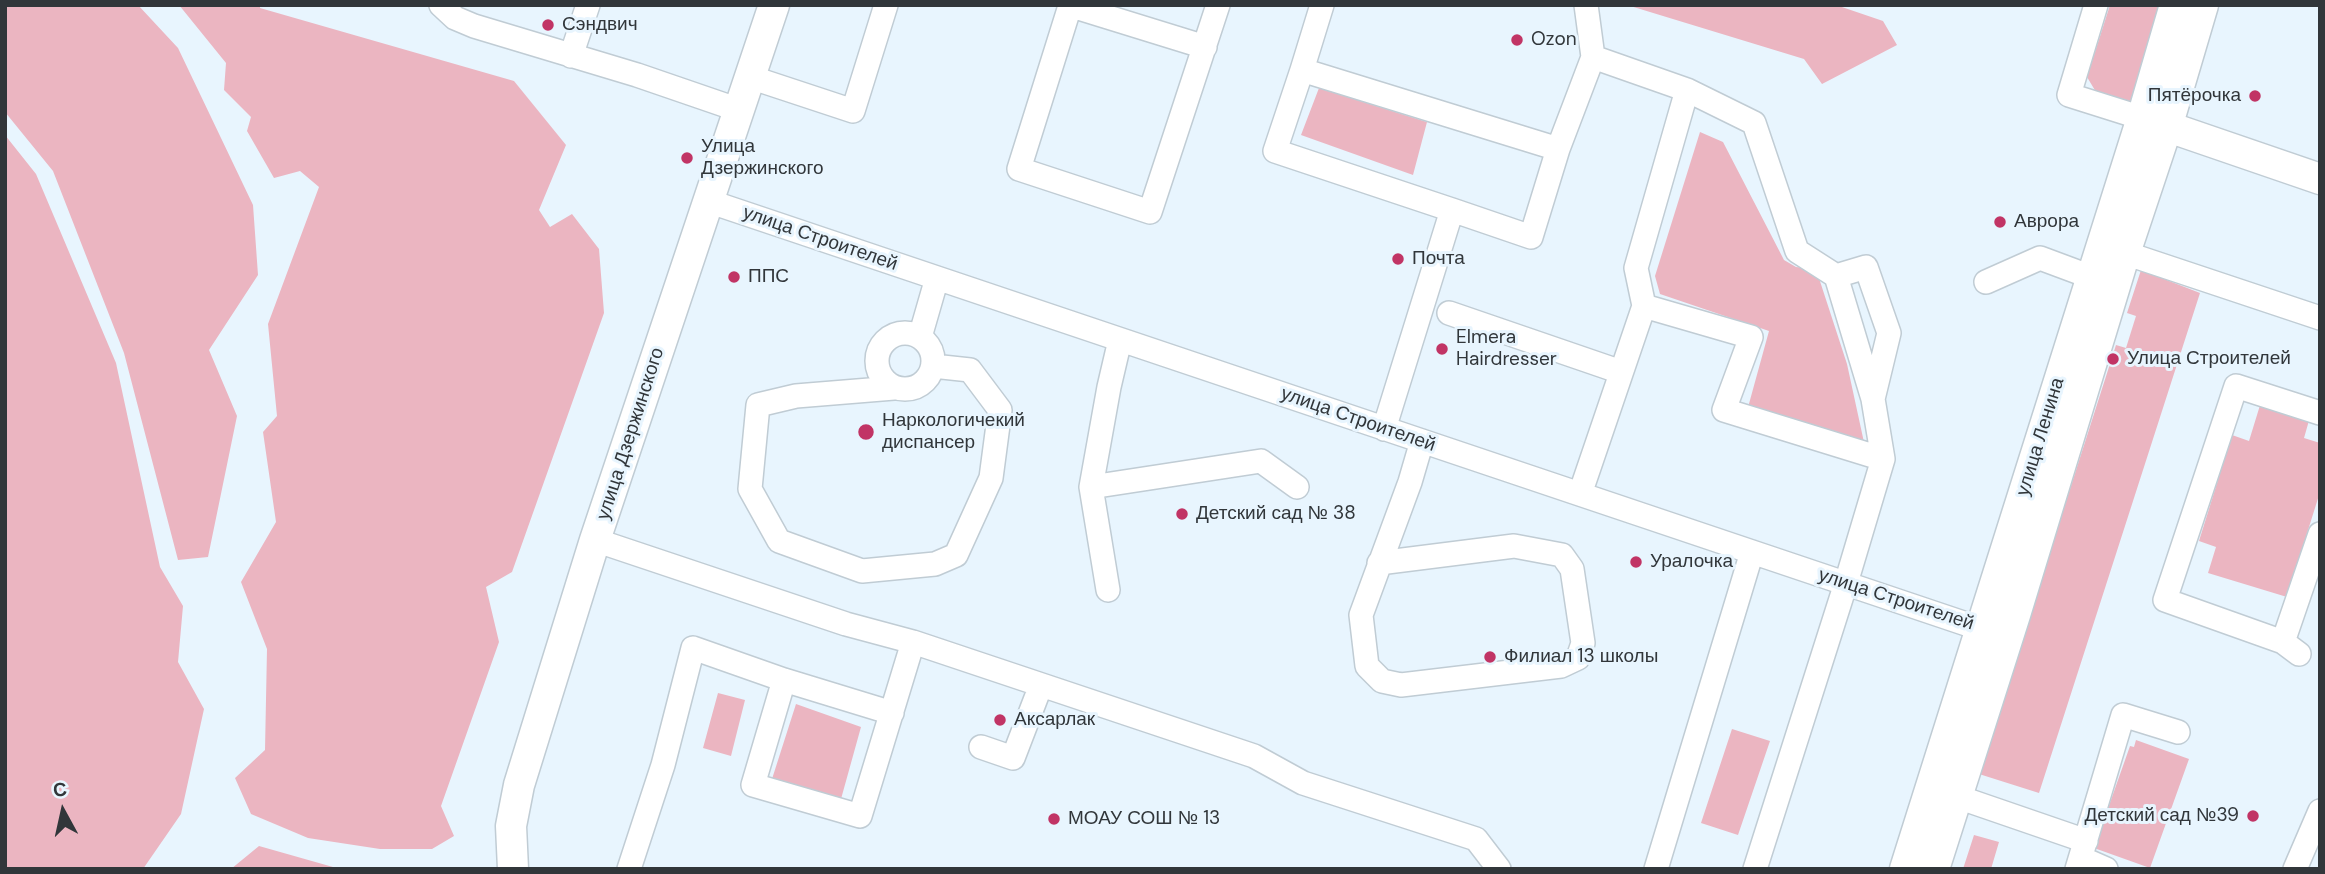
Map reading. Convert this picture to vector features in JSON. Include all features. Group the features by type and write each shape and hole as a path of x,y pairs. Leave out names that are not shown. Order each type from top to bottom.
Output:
{"main road":[{"name":"улица Дзержинского","path":"513,869 511,826 519,785 596,540 774,5"},
{"name":"улица Ленина","path":"1905,869 1994,633 2125,253 2155,123 2175,5"},
{"name":"улица Ленина","path":"1934,869 1958,797 1994,633 2091,276 2203,5"},
{"path":"2155,123 2320,179"}],"street":[{"path":"442,5 455,18 474,26 637,75 739,110"},
{"path":"570,56 588,5"},
{"path":"750,77 853,111 886,5"},
{"path":"1205,47 1070,6 1019,169 1150,212 1205,47 1219,5"},
{"path":"1322,5 1275,150 1531,237 1558,149 1593,57 1586,5"},
{"path":"2096,5 2069,95 2155,123"},
{"path":"1593,57 1687,90 1754,123 1797,251 1836,276 1873,399 1883,459 1755,869"},
{"path":"1302,70 1558,149"},
{"path":"1580,494 1644,306 1636,268 1687,90"},
{"name":"улица Строителей","path":"708,201 1994,633"},
{"path":"1384,429 1452,210"},
{"path":"2125,253 2320,318"},
{"path":"1986,282 2040,258 2091,276"},
{"path":"1836,276 1866,267 1889,332 1873,399"},
{"path":"919,337 937,278"},
{"path":"1644,306 1751,338 1724,410 1883,459"},
{"path":"1449,313 1621,372"},
{"path":"894,388 880,376 876,357 884,341 901,333 919,337 930,349 933,366 925,381 910,389 796,396 758,405 750,489 779,541 862,571 935,564 956,555 991,478 1000,410 970,370 933,366"},
{"path":"1108,590 1091,487 1120,340"},
{"path":"2320,413 2236,386 2165,600 2291,648 2311,594 2320,534"},
{"path":"1379,563 1514,546 1562,555 1572,569 1583,643 1578,658 1561,666 1401,685 1382,681 1367,666 1361,615 1379,563 1410,482 1422,441"},
{"path":"1091,487 1261,461 1297,487"},
{"path":"596,540 1254,756 1303,783 1476,839 1499,869"},
{"path":"1656,869 1752,552"},
{"path":"784,680 753,785 860,816 913,642"},
{"path":"629,869 663,765 693,648 784,680 892,713"},
{"path":"981,747 1013,758 1041,685"},
{"path":"2081,856 2123,715 2178,732"},
{"path":"1958,797 2106,869"},
{"path":"2295,869 2320,811"}],"shaded area":[{"path":"5,5 138,5 178,48 253,205 258,275 209,350 237,416 208,557 178,560 124,353 53,171 5,112"},
{"path":"179,5 260,5 260,8 514,81 566,145 539,210 550,227 572,214 599,249 604,313 512,572 486,587 499,642 441,806 454,836 432,849 380,849 308,838 251,814 235,778 265,750 267,649 241,582 276,522 263,432 277,416 268,324 319,187 300,171 274,178 247,131 251,117 224,90 226,63"},
{"path":"1627,5 1836,5 1883,21 1897,45 1822,84 1804,59"},
{"path":"2110,5 2164,5 2132,102 2123,102 2096,92 2087,77"},
{"path":"1319,88 1427,122 1413,175 1301,135"},
{"path":"1700,132 1723,142 1784,260 1796,267 1816,269 1847,364 1865,447 1747,411 1769,331 1660,294 1655,276"},
{"path":"5,135 36,174 116,363 160,567 183,606 178,662 204,709 181,814 143,869 5,869"},
{"path":"2141,270 2200,293 2039,793 1979,774 2116,345 2126,348 2136,316 2127,313"},
{"path":"2261,402 2310,417 2304,438 2320,443 2320,492 2287,597 2208,573 2216,547 2199,541 2232,435 2249,441"},
{"path":"718,693 745,700 731,756 703,748"},
{"path":"796,704 861,727 841,799 772,779"},
{"path":"1732,729 1770,741 1738,835 1701,823"},
{"path":"2136,740 2189,759 2150,868 2094,848 2130,746 2134,747"},
{"path":"1974,835 1999,842 1991,869 1963,869"},
{"path":"259,846 340,869 231,869"}],"place":[{"name":"Сэндвич","path":"548,25"},
{"name":"Ozon","path":"1517,40"},
{"name":"Пятёрочка","path":"2255,96"},
{"name":"Улица Дзержинского","path":"687,158"},
{"name":"Аврора","path":"2000,222"},
{"name":"Почта","path":"1398,259"},
{"name":"ППС","path":"734,277"},
{"name":"Elmera Hairdresser","path":"1442,349"},
{"name":"Улица Строителей","path":"2113,359"},
{"name":"Наркологичекий диспансер","path":"866,432"},
{"name":"Детский сад № 38","path":"1182,514"},
{"name":"Уралочка","path":"1636,562"},
{"name":"Филиал 13 школы","path":"1490,657"},
{"name":"Аксарлак","path":"1000,720"},
{"name":"Детский сад №39","path":"2253,816"},
{"name":"МОАУ СОШ № 13","path":"1054,819"}]}
